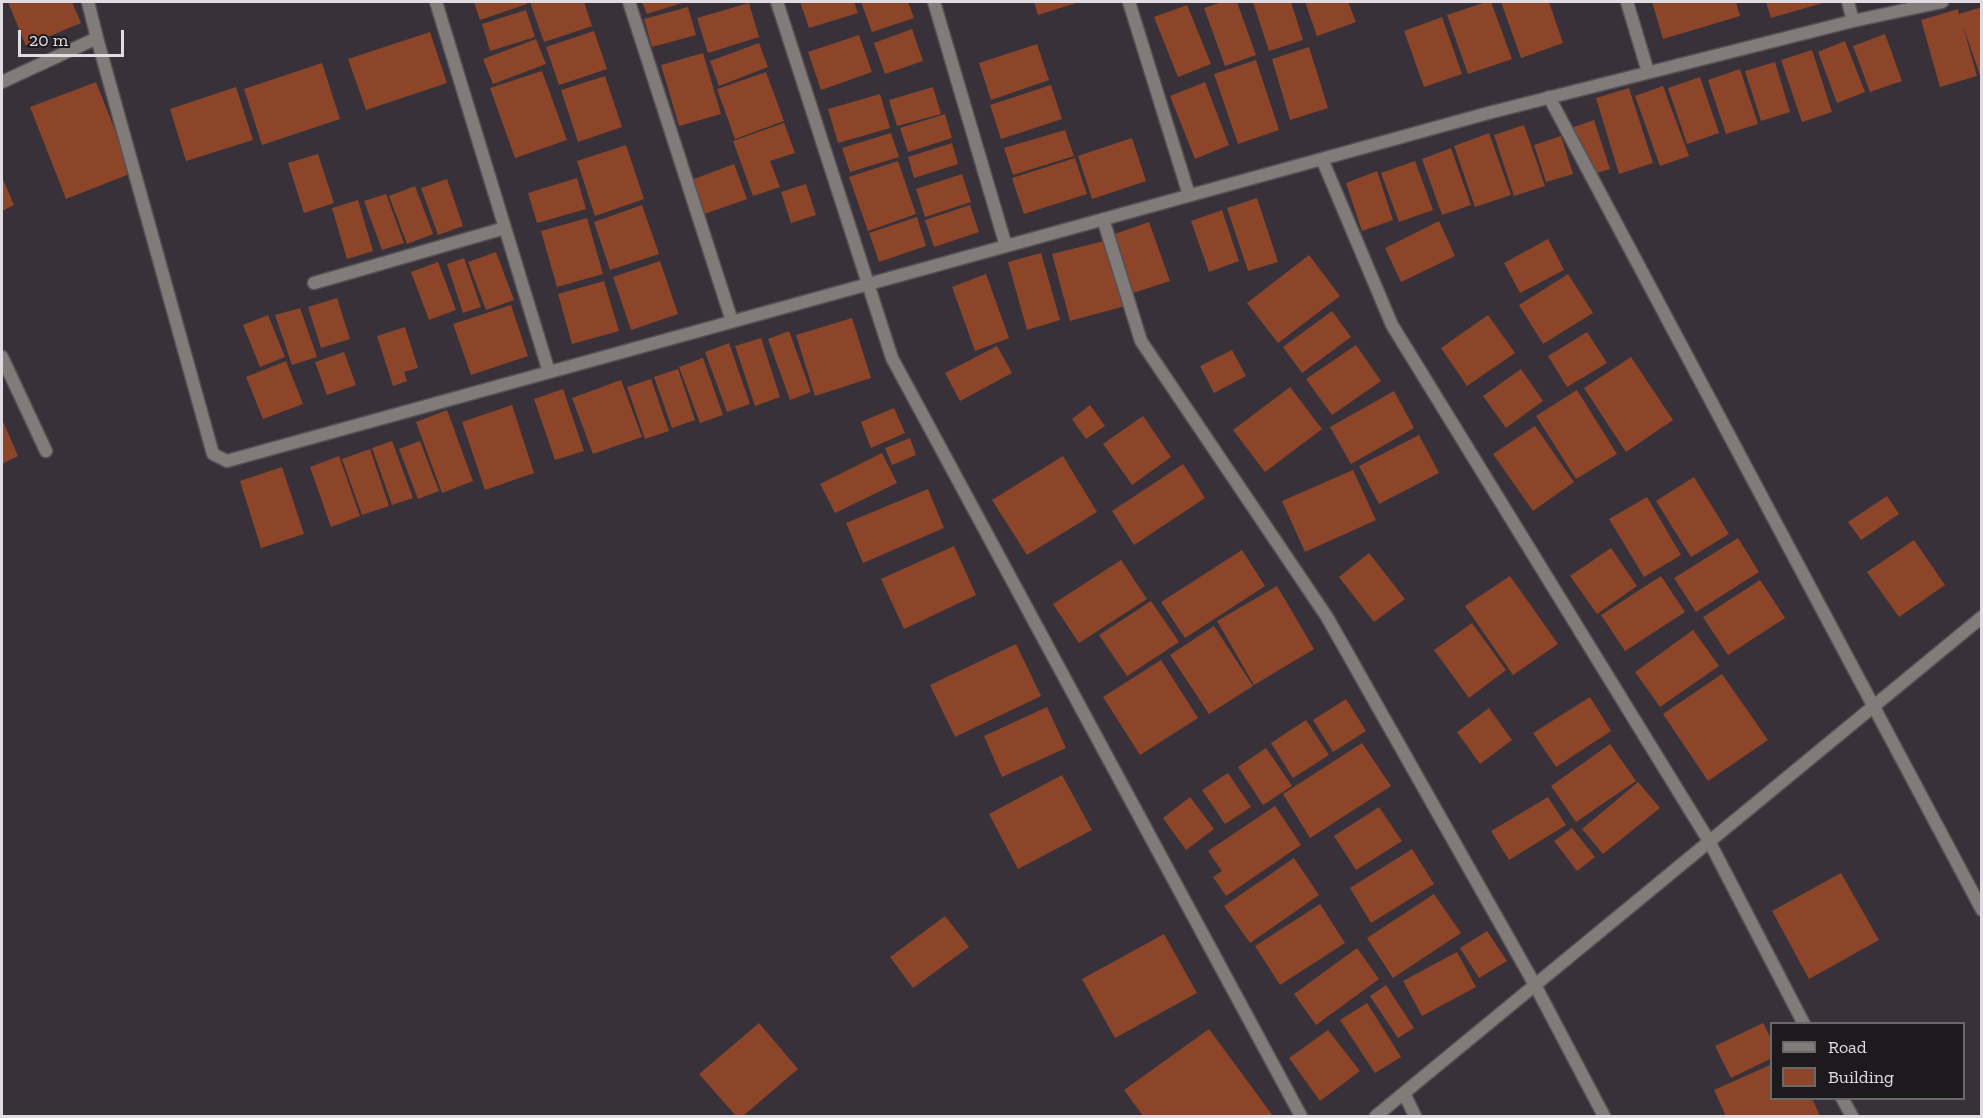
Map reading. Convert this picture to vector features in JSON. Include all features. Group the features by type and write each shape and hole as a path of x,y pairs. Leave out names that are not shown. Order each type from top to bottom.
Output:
{"street":[{"path":"88,2 213,454 227,461 1549,98 1853,21 1942,2"},
{"path":"436,2 549,372"},
{"path":"629,2 732,321"},
{"path":"777,2 892,358 1301,1116"},
{"path":"934,2 1006,246"},
{"path":"1129,2 1190,195"},
{"path":"1627,2 1648,72"},
{"path":"1848,2 1853,21"},
{"path":"2,82 97,38"},
{"path":"1549,98 1982,910"},
{"path":"1322,159 1392,325 1709,841 1803,1022"},
{"path":"1103,219 1141,341 1327,617 1535,985 1604,1116"},
{"path":"314,283 505,228"},
{"path":"2,357 46,451"},
{"path":"1376,1116 1982,617"},
{"path":"1404,1093 1415,1116"},
{"path":"1843,1100 1852,1116"}],"building":[{"path":"8,2 72,2 81,23 26,46"},
{"path":"474,2 526,2 527,4 480,20"},
{"path":"530,2 584,2 592,26 544,42"},
{"path":"642,2 685,2 647,14"},
{"path":"800,2 854,2 858,13 809,28"},
{"path":"861,2 908,2 914,18 872,32"},
{"path":"1034,2 1079,2 1038,15"},
{"path":"1222,2 1237,2 1256,55 1225,66 1204,8"},
{"path":"1253,2 1291,2 1303,40 1269,51"},
{"path":"1305,2 1348,2 1356,22 1317,36"},
{"path":"1491,2 1512,59 1468,74 1447,15"},
{"path":"1501,2 1549,2 1563,43 1521,58"},
{"path":"1652,2 1736,2 1740,16 1663,39"},
{"path":"1766,2 1826,2 1771,18"},
{"path":"749,3 759,37 708,53 697,18"},
{"path":"1187,5 1211,64 1178,77 1154,17"},
{"path":"688,7 696,35 652,47 644,19"},
{"path":"1982,7 1982,81 1963,26 1977,76 1940,87 1921,20 1958,9 1959,14"},
{"path":"526,10 535,37 490,51 482,24"},
{"path":"1442,17 1462,74 1424,87 1404,31"},
{"path":"912,29 923,61 885,74 874,43"},
{"path":"594,31 607,69 559,85 546,47"},
{"path":"430,32 447,83 366,110 348,59"},
{"path":"1885,34 1902,81 1870,92 1853,46"},
{"path":"859,35 872,72 821,90 808,52"},
{"path":"536,39 546,64 493,84 483,59"},
{"path":"1845,41 1865,92 1837,103 1818,52"},
{"path":"759,43 768,67 719,86 710,61"},
{"path":"1037,44 1049,80 991,100 979,63"},
{"path":"1309,47 1328,108 1290,120 1272,59"},
{"path":"1812,50 1832,112 1802,122 1781,60"},
{"path":"703,53 721,114 679,126 661,65"},
{"path":"1256,60 1279,130 1238,144 1214,74"},
{"path":"1775,62 1790,112 1761,121 1745,71"},
{"path":"322,63 340,119 262,145 244,89"},
{"path":"1740,69 1758,124 1726,134 1708,80"},
{"path":"542,71 567,140 515,158 490,88"},
{"path":"766,72 784,121 735,139 717,89"},
{"path":"605,76 622,127 578,142 561,90"},
{"path":"1700,77 1719,133 1687,144 1668,88"},
{"path":"96,82 132,173 66,199 30,107"},
{"path":"1205,82 1229,145 1195,159 1170,96"},
{"path":"1051,85 1062,119 1001,139 990,105"},
{"path":"1663,86 1689,156 1660,166 1635,96"},
{"path":"236,87 253,140 186,161 170,109"},
{"path":"933,87 941,114 897,126 889,100"},
{"path":"1629,88 1653,163 1619,174 1596,98"},
{"path":"880,94 890,128 838,143 828,109"},
{"path":"945,114 952,138 908,152 900,128"},
{"path":"1594,120 1610,169 1584,177 1568,129"},
{"path":"784,123 795,153 770,161 780,187 753,196 733,141"},
{"path":"1524,125 1545,186 1514,196 1494,135"},
{"path":"1065,130 1074,156 1013,175 1004,148"},
{"path":"891,133 899,157 850,172 842,148"},
{"path":"1489,133 1511,195 1475,207 1454,146"},
{"path":"1561,136 1573,174 1546,182 1534,145"},
{"path":"1132,138 1146,181 1092,199 1078,156"},
{"path":"952,143 958,164 914,178 908,157"},
{"path":"626,145 644,199 595,216 577,161"},
{"path":"1451,148 1471,205 1442,215 1422,159"},
{"path":"318,154 334,203 304,213 288,163"},
{"path":"1075,158 1087,194 1024,214 1012,178"},
{"path":"898,161 916,214 868,231 849,177"},
{"path":"1415,161 1433,210 1399,222 1381,173"},
{"path":"734,164 747,199 699,216 686,182"},
{"path":"1377,171 1393,220 1362,231 1346,183"},
{"path":"962,174 971,202 925,217 916,189"},
{"path":"2,177 14,205 2,211"},
{"path":"577,178 586,209 537,223 528,193"},
{"path":"447,179 463,226 438,235 421,188"},
{"path":"806,184 816,215 791,223 781,192"},
{"path":"415,186 433,234 407,244 389,196"},
{"path":"386,194 404,243 382,250 364,201"},
{"path":"1257,198 1278,262 1248,271 1227,208"},
{"path":"358,200 373,251 347,259 332,208"},
{"path":"642,205 659,254 610,270 594,222"},
{"path":"970,205 979,232 934,247 925,220"},
{"path":"1222,210 1239,261 1209,272 1191,221"},
{"path":"917,217 926,246 879,262 869,233"},
{"path":"587,218 603,274 557,287 541,231"},
{"path":"1439,221 1455,256 1401,282 1385,248"},
{"path":"1149,222 1170,281 1133,293 1112,235"},
{"path":"1548,239 1564,270 1520,293 1504,263"},
{"path":"1108,240 1125,306 1070,321 1052,254"},
{"path":"496,252 514,300 486,310 468,262"},
{"path":"1041,253 1060,320 1027,330 1008,262"},
{"path":"1309,255 1340,296 1278,343 1247,303"},
{"path":"464,258 481,307 463,313 447,264"},
{"path":"660,261 678,314 631,330 613,277"},
{"path":"438,262 456,310 429,320 411,272"},
{"path":"986,274 1009,338 975,351 952,287"},
{"path":"1568,274 1593,313 1543,344 1519,305"},
{"path":"604,281 619,331 572,344 558,294"},
{"path":"337,298 350,339 321,348 308,307"},
{"path":"511,305 528,356 471,375 453,324"},
{"path":"300,308 317,357 292,365 275,315"},
{"path":"1332,311 1351,337 1302,373 1283,347"},
{"path":"268,315 285,357 260,367 243,325"},
{"path":"1488,315 1515,353 1467,386 1441,348"},
{"path":"852,318 871,378 815,396 796,335"},
{"path":"405,327 418,368 404,372 407,381 393,386 377,336"},
{"path":"789,331 811,392 790,400 768,339"},
{"path":"1587,332 1607,363 1567,387 1548,356"},
{"path":"761,338 780,397 755,406 735,346"},
{"path":"729,343 750,404 727,412 705,352"},
{"path":"1356,345 1381,381 1332,415 1306,379"},
{"path":"997,346 1012,373 960,401 945,373"},
{"path":"1232,350 1246,376 1214,393 1200,366"},
{"path":"344,352 356,385 327,395 315,362"},
{"path":"1631,357 1673,420 1626,452 1584,388"},
{"path":"703,358 723,415 700,423 679,367"},
{"path":"286,361 303,404 263,419 246,377"},
{"path":"678,369 695,420 672,428 654,377"},
{"path":"1521,369 1543,401 1506,428 1483,396"},
{"path":"651,379 669,431 645,439 627,387"},
{"path":"621,380 642,437 593,454 572,398"},
{"path":"1290,387 1322,429 1265,472 1233,430"},
{"path":"563,389 584,451 555,460 534,399"},
{"path":"1577,390 1617,454 1576,479 1536,416"},
{"path":"1394,391 1414,428 1351,464 1330,427"},
{"path":"512,405 534,473 485,490 462,422"},
{"path":"1090,405 1105,426 1086,439 1072,419"},
{"path":"894,408 905,433 871,448 861,422"},
{"path":"447,410 473,481 442,493 416,422"},
{"path":"1143,416 1171,457 1132,485 1103,444"},
{"path":"2,419 18,456 2,464"},
{"path":"1535,426 1574,482 1533,511 1493,454"},
{"path":"1419,435 1439,473 1379,504 1359,466"},
{"path":"910,438 916,455 892,465 885,448"},
{"path":"392,441 413,498 392,505 372,448"},
{"path":"420,441 439,491 418,499 399,449"},
{"path":"370,449 389,506 362,515 342,459"},
{"path":"882,453 897,483 835,513 820,484"},
{"path":"339,456 360,516 331,527 310,467"},
{"path":"1063,456 1097,512 1027,555 992,500"},
{"path":"1183,464 1205,498 1134,545 1112,511"},
{"path":"282,467 304,534 261,548 240,481"},
{"path":"1353,470 1376,520 1305,552 1282,501"},
{"path":"1694,477 1729,534 1691,557 1656,501"},
{"path":"928,489 944,528 863,563 846,523"},
{"path":"1887,496 1899,514 1861,540 1848,522"},
{"path":"1647,497 1681,555 1644,577 1609,519"},
{"path":"1738,538 1759,572 1696,612 1674,578"},
{"path":"1914,540 1945,585 1899,617 1867,572"},
{"path":"954,546 976,595 904,629 881,579"},
{"path":"1611,548 1637,586 1597,614 1570,576"},
{"path":"1242,550 1265,586 1185,638 1161,602"},
{"path":"1369,553 1405,599 1374,622 1339,577"},
{"path":"1121,560 1147,599 1079,643 1053,604"},
{"path":"1510,576 1558,644 1513,675 1465,606"},
{"path":"1661,576 1685,612 1625,651 1601,615"},
{"path":"1760,580 1785,618 1728,655 1703,617"},
{"path":"1277,586 1314,649 1254,685 1217,621"},
{"path":"1151,601 1179,642 1127,676 1099,635"},
{"path":"1472,623 1506,670 1469,698 1434,650"},
{"path":"1214,626 1253,686 1209,714 1170,655"},
{"path":"1693,630 1719,666 1660,707 1635,672"},
{"path":"1016,644 1041,696 955,737 930,685"},
{"path":"1161,660 1198,718 1140,755 1103,697"},
{"path":"1722,674 1768,740 1708,781 1663,714"},
{"path":"1590,697 1611,731 1556,767 1533,733"},
{"path":"1346,699 1366,731 1333,752 1313,720"},
{"path":"1047,707 1066,748 1002,777 984,736"},
{"path":"1489,708 1512,740 1480,764 1457,732"},
{"path":"1306,720 1329,755 1293,778 1271,743"},
{"path":"1362,743 1391,786 1310,838 1283,794"},
{"path":"1610,744 1636,781 1576,822 1551,786"},
{"path":"1266,748 1292,786 1263,805 1238,767"},
{"path":"1228,773 1251,807 1225,824 1202,790"},
{"path":"1062,775 1092,830 1018,869 989,814"},
{"path":"1638,782 1660,808 1603,854 1582,829"},
{"path":"1190,797 1214,829 1186,850 1163,818"},
{"path":"1548,797 1566,825 1509,860 1491,831"},
{"path":"1275,806 1301,845 1226,896 1213,877 1222,871 1208,851"},
{"path":"1379,807 1402,841 1356,870 1334,836"},
{"path":"1572,828 1595,857 1577,871 1554,841"},
{"path":"1412,849 1434,884 1371,923 1350,888"},
{"path":"1294,858 1319,895 1250,943 1224,906"},
{"path":"1841,873 1879,940 1809,979 1772,911"},
{"path":"1434,894 1461,933 1393,978 1367,938"},
{"path":"1320,904 1345,943 1280,985 1255,946"},
{"path":"945,916 969,947 913,988 890,957"},
{"path":"1487,931 1507,961 1479,978 1460,948"},
{"path":"1164,934 1197,993 1115,1038 1082,979"},
{"path":"1357,948 1379,979 1316,1025 1294,994"},
{"path":"1457,952 1476,987 1422,1016 1403,981"},
{"path":"1386,985 1414,1028 1398,1038 1370,996"},
{"path":"1367,1003 1401,1057 1375,1073 1340,1020"},
{"path":"759,1023 798,1069 743,1116 736,1116 699,1074"},
{"path":"1763,1023 1770,1036 1770,1059 1731,1078 1715,1046"},
{"path":"1209,1029 1273,1116 1143,1116 1124,1090"},
{"path":"1328,1030 1360,1071 1320,1101 1289,1058"},
{"path":"1770,1065 1770,1100 1813,1100 1820,1116 1726,1116 1714,1090"}]}
